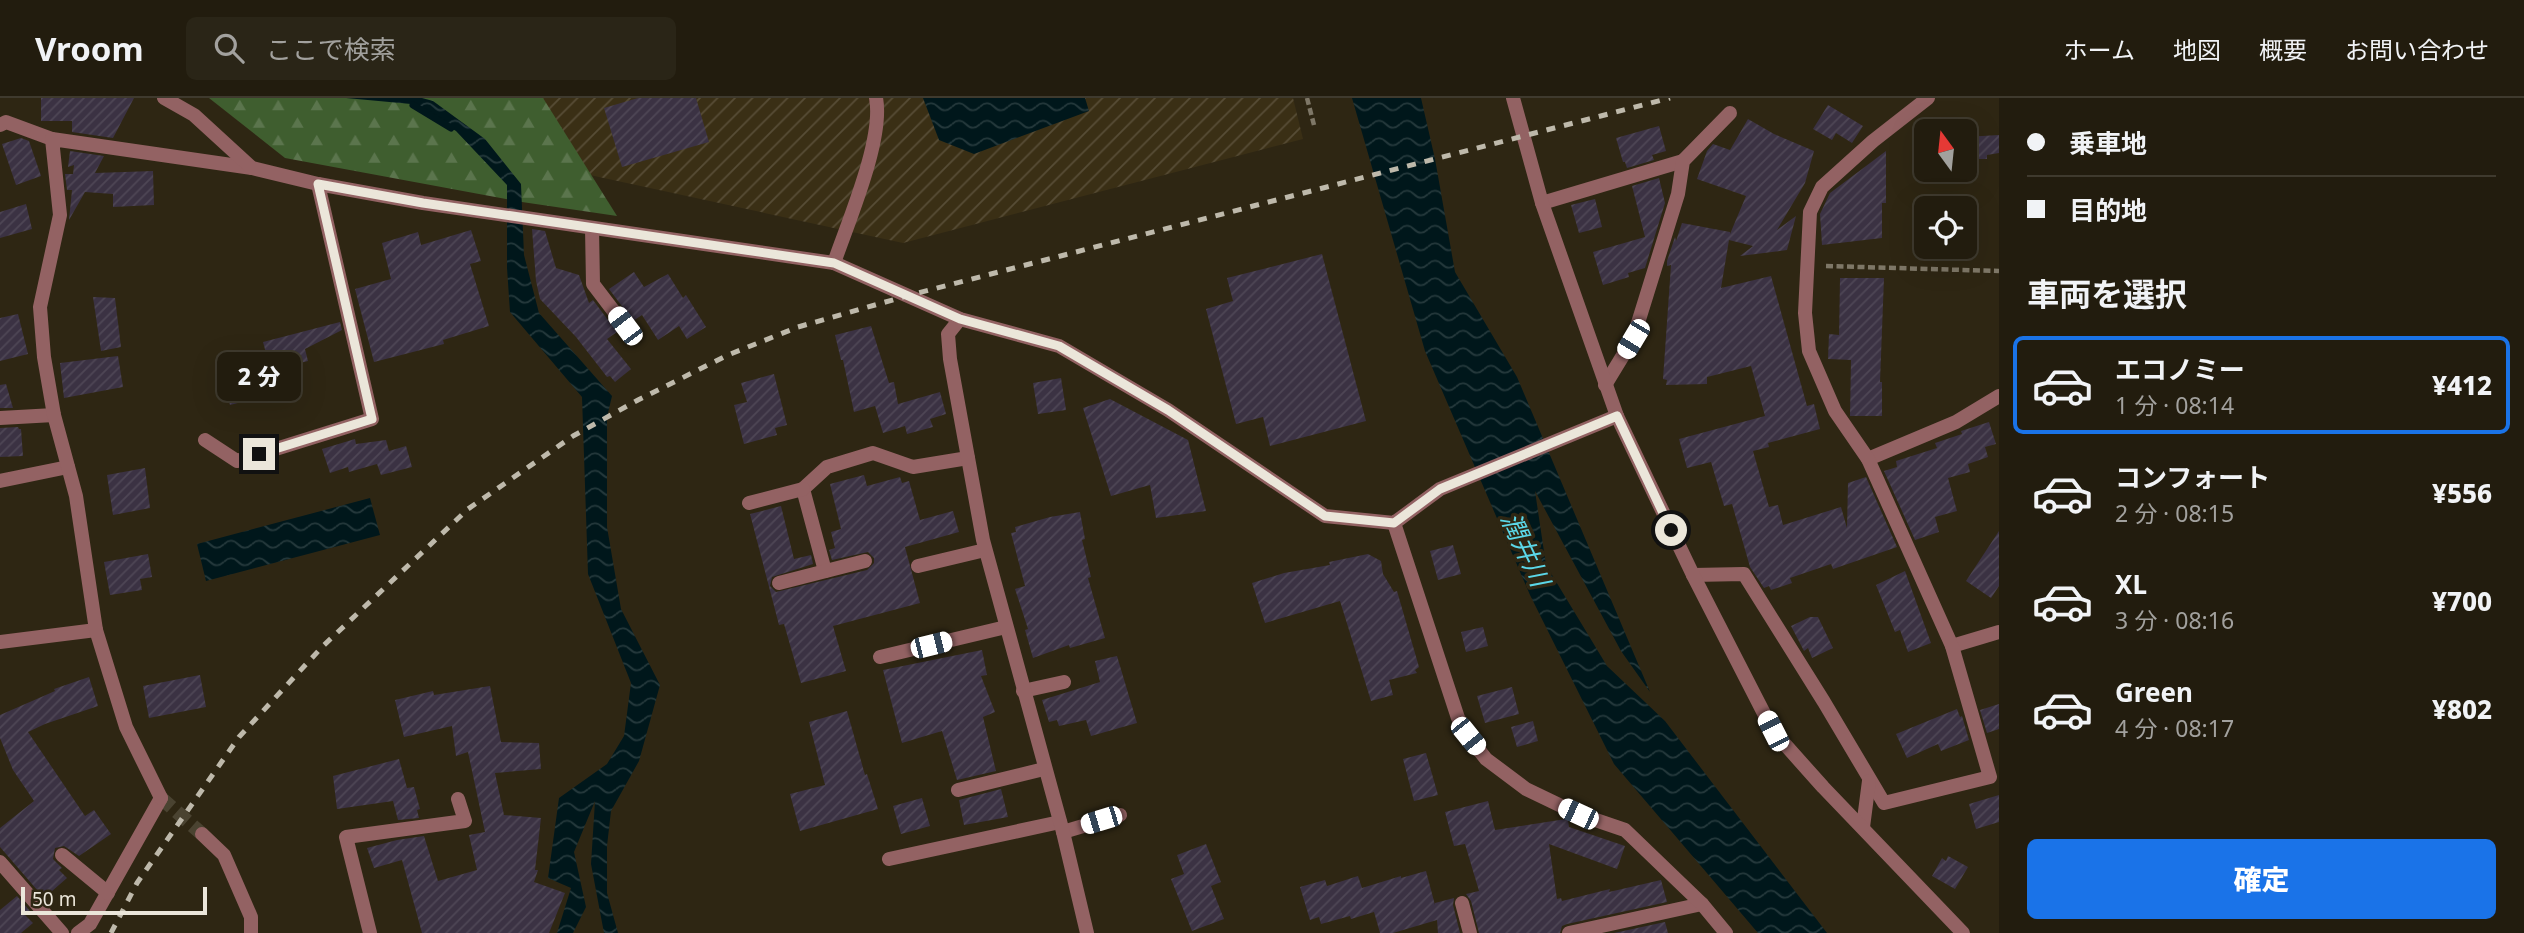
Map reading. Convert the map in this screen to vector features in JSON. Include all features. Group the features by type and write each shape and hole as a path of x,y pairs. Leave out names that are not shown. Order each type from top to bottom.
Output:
{"street":[{"path":"164,98 194,115 252,169"},
{"path":"834,263 867,169 879,109 876,98"},
{"path":"1513,98 1542,203 1617,416 1693,575 1773,731 1963,933"},
{"path":"1693,575 1744,574 1884,803 1990,777 1952,646 1868,459 1835,411 1810,351 1805,313 1810,212 1822,187 1873,141 1928,98"},
{"path":"1542,203 1683,162 1730,113"},
{"path":"0,125 6,122 52,139 252,169 318,184 499,214 834,263 960,319 1059,346 1168,410 1325,516 1394,523 1440,489 1617,416"},
{"path":"52,139 60,215 40,307 44,357 54,415 76,496 96,630 126,727 161,798 90,924 78,933"},
{"path":"1605,385 1633,339 1678,194 1683,162"},
{"path":"205,440 237,461 372,419 318,184"},
{"path":"592,228 593,284 625,326"},
{"path":"960,319 947,334 985,550 1061,827 1087,933"},
{"path":"1868,459 1956,422 1999,396"},
{"path":"0,418 54,415"},
{"path":"750,503 803,489 827,467 873,453 913,467 968,458"},
{"path":"0,481 68,467"},
{"path":"803,489 825,571"},
{"path":"1394,523 1458,718 1486,759 1526,789 1578,814 1625,830 1702,904 1726,933"},
{"path":"918,566 985,550"},
{"path":"779,583 864,561"},
{"path":"880,657 1006,627"},
{"path":"0,642 96,630"},
{"path":"1952,646 1999,632"},
{"path":"1023,691 1064,682"},
{"path":"958,790 1044,769"},
{"path":"1863,827 1869,781"},
{"path":"370,933 346,837 465,821 458,800"},
{"path":"889,859 1121,815"},
{"path":"202,834 224,855 234,874 251,917 251,933"},
{"path":"62,855 108,893"},
{"path":"0,862 62,933"},
{"path":"1462,903 1469,933"},
{"path":"1569,933 1702,904"}],"path":[{"path":"1307,98 1314,125"},
{"path":"1808,265 1999,271"}],"shaded area":[{"path":"333,98 1293,98 1303,139 903,243 493,154"}],"green space":[{"path":"209,98 543,98 617,216 522,202 285,158"}],"water":[{"path":"346,98 422,98 433,101 485,139 521,184 524,255 539,313 612,396 607,417 607,527 621,609 660,685 639,761 611,811 607,846 607,893 618,933 604,933 591,864 595,801 574,852 586,907 573,933 557,933 571,888 548,878 559,798 607,764 624,736 631,683 588,574 582,397 510,312 507,185 456,131 411,104"},
{"path":"923,98 1085,98 1089,111 974,154 939,140"},
{"name":"潤井川","path":"1352,98 1421,98 1455,272 1517,377 1650,692 1621,651 1535,491 1546,565 1607,666 1665,721 1827,933 1758,933 1614,764 1530,595 1425,351"},
{"path":"370,498 380,535 206,581 197,544"}],"building":[{"path":"41,98 134,98 113,138 72,132 72,121 41,121"},
{"path":"638,98 696,98 709,142 622,167 604,108"},
{"path":"1828,105 1863,126 1852,143 1836,133 1832,140 1813,129"},
{"path":"1748,119 1774,134 1814,151 1805,183 1777,230 1796,216 1787,250 1740,256 1753,246 1729,240 1721,288 1771,276 1807,406 1814,404 1820,429 1768,443 1769,447 1753,451 1769,507 1778,505 1783,525 1841,507 1847,528 1848,483 1866,477 1897,547 1833,569 1831,564 1790,578 1792,583 1771,590 1769,586 1764,588 1750,567 1732,504 1724,506 1711,462 1687,468 1679,439 1765,416 1751,366 1707,377 1707,384 1666,385 1667,380 1663,379 1671,265 1667,266 1667,261 1682,223 1730,234 1746,196 1697,179 1707,151 1713,144 1730,150"},
{"path":"1659,126 1666,151 1652,155 1654,160 1627,168 1616,138"},
{"path":"1999,135 1999,153 1987,155 1987,159 1978,159 1978,136"},
{"path":"21,138 29,141 41,176 16,185 2,144"},
{"path":"70,151 104,156 95,173 153,171 154,205 113,207 113,194 85,192 69,220 72,190 67,190 65,174 73,174 74,165 68,167"},
{"path":"1886,151 1886,203 1882,203 1882,238 1822,245 1820,214 1830,193"},
{"path":"1659,178 1665,203 1645,268 1628,273 1629,277 1603,285 1593,252 1645,237 1632,186"},
{"path":"1595,199 1602,227 1579,233 1571,205"},
{"path":"26,204 32,229 0,238 0,212"},
{"path":"532,229 545,231 556,268 579,275 589,303 593,300 617,332 607,339 631,369 615,382 610,376 607,377 576,337 540,299"},
{"path":"471,230 481,261 470,264 489,326 443,340 444,344 374,362 355,289 391,279 382,243 418,232 421,245"},
{"path":"1322,254 1366,421 1270,446 1263,417 1236,424 1206,309 1233,301 1227,278"},
{"path":"634,272 644,287 668,274 683,298 686,295 706,327 687,339 679,326 658,340 642,315 633,321 609,289"},
{"path":"1840,278 1884,278 1880,382 1882,416 1850,416 1851,360 1828,359 1829,334 1839,335"},
{"path":"93,297 115,298 121,347 101,351"},
{"path":"18,314 28,354 0,361 0,318"},
{"path":"340,322 342,330 305,349 308,361 296,364 298,372 273,379 263,342"},
{"path":"871,326 889,383 894,382 898,404 940,392 946,414 930,419 933,427 907,434 905,426 883,433 875,406 854,412 835,335"},
{"path":"118,356 123,387 64,398 60,363"},
{"path":"262,372 268,395 230,405 224,383"},
{"path":"774,374 787,425 775,428 777,435 744,444 734,405 747,402 741,383"},
{"path":"1061,378 1066,410 1038,414 1033,383"},
{"path":"6,384 13,408 0,408 0,385"},
{"path":"1110,399 1188,440 1206,511 1156,518 1150,485 1111,496 1083,408"},
{"path":"1989,422 1996,444 1985,447 1988,457 1968,464 1970,472 1948,478 1957,511 1935,517 1939,532 1915,540 1884,471 1897,467 1896,461 1937,448 1935,443"},
{"path":"0,428 21,429 23,456 0,457"},
{"path":"355,439 356,444 386,440 389,451 406,446 412,467 381,475 377,464 349,472 348,467 330,473 322,449"},
{"path":"145,468 150,508 113,515 107,475"},
{"path":"864,475 867,486 900,477 902,483 909,481 920,520 953,511 959,532 905,547 920,603 833,626 846,671 801,683 784,624 779,625 750,514 781,506 794,559 811,555 813,564 772,577 770,586 776,592 867,570 874,563 874,558 868,552 832,560 829,550 835,548 831,532 841,529 830,484"},
{"path":"1080,512 1085,539 1082,540 1091,577 1088,578 1105,638 1070,648 1069,645 1033,658 1025,630 1028,629 1015,589 1025,586 1011,533 1016,532 1015,527"},
{"path":"1999,531 1999,586 1991,598 1966,581"},
{"path":"1453,545 1461,574 1438,580 1430,551"},
{"path":"148,554 152,577 140,579 142,590 110,595 104,562"},
{"path":"1368,554 1381,561 1383,574 1394,592 1397,591 1419,667 1415,670 1417,673 1389,680 1393,695 1371,701 1340,601 1265,623 1252,583"},
{"path":"1905,571 1931,643 1908,652 1900,630 1895,632 1876,585"},
{"path":"1810,617 1818,617 1833,648 1812,658 1808,648 1804,651 1791,626"},
{"path":"1483,627 1488,646 1466,652 1461,632"},
{"path":"982,650 987,675 981,676 995,712 983,717 996,771 957,780 942,731 902,743 883,670"},
{"path":"1117,656 1137,723 1091,736 1086,720 1059,726 1057,720 1049,722 1042,700 1100,682 1095,661"},
{"path":"200,675 206,707 149,718 143,686"},
{"path":"89,677 98,706 28,732 85,816 94,810 111,834 79,856 64,846 55,848 53,859 67,878 44,898 0,847 0,828 34,801 13,770 0,738 0,715 55,691 54,689"},
{"path":"490,686 501,742 539,743 541,769 495,773 504,815 541,818 535,870 538,870 534,882 565,893 549,933 422,933 402,860 374,868 367,848 424,836 438,881 477,870 469,835 485,832 468,752 456,756 452,726 404,737 395,700 433,691 434,695"},
{"path":"1512,687 1519,714 1485,723 1477,696"},
{"path":"1999,704 1999,729 1987,733 1980,710"},
{"path":"1957,709 1960,717 1962,716 1969,740 1941,751 1938,744 1907,758 1896,734"},
{"path":"847,711 865,775 867,774 878,809 800,831 790,794 825,785 809,722"},
{"path":"1533,721 1538,741 1517,747 1511,727"},
{"path":"1426,753 1438,795 1414,801 1403,759"},
{"path":"399,759 407,788 414,787 420,809 417,810 419,818 398,820 393,801 337,809 333,776"},
{"path":"1001,789 1008,817 964,825 959,800"},
{"path":"1999,795 1999,822 1976,829 1969,804"},
{"path":"922,798 930,826 901,834 893,806"},
{"path":"1488,801 1495,830 1566,819 1569,827 1625,846 1617,869 1549,844 1557,899 1561,898 1562,901 1661,880 1667,902 1567,924 1562,926 1560,933 1479,933 1471,901 1466,894 1479,891 1465,844 1454,846 1445,812"},
{"path":"1206,844 1221,882 1211,886 1224,919 1192,931 1171,879 1184,874 1177,855"},
{"path":"1948,856 1968,867 1955,889 1932,876 1942,858 1946,861"},
{"path":"1426,871 1435,905 1454,898 1453,905 1460,933 1438,933 1437,920 1393,933 1380,933 1374,912 1321,924 1319,917 1310,920 1300,887 1325,880 1327,886 1358,876 1362,888"},
{"path":"17,896 30,911 25,915 33,923 21,933 0,933 0,910"},
{"path":"1665,922 1668,933 1614,933"}],"waterway":[{"path":"413,105 451,128"}],"tunnel":[{"path":"161,798 202,834"}],"railway":[{"path":"111,933 137,883 239,737 322,647 468,509 573,436 638,400 728,355 798,327 910,295 1670,98"}],"route":[{"path":"259,454 372,419 318,184 423,203 834,263 960,319 1059,346 1168,410 1325,516 1394,523 1440,489 1617,416 1671,530"}]}
